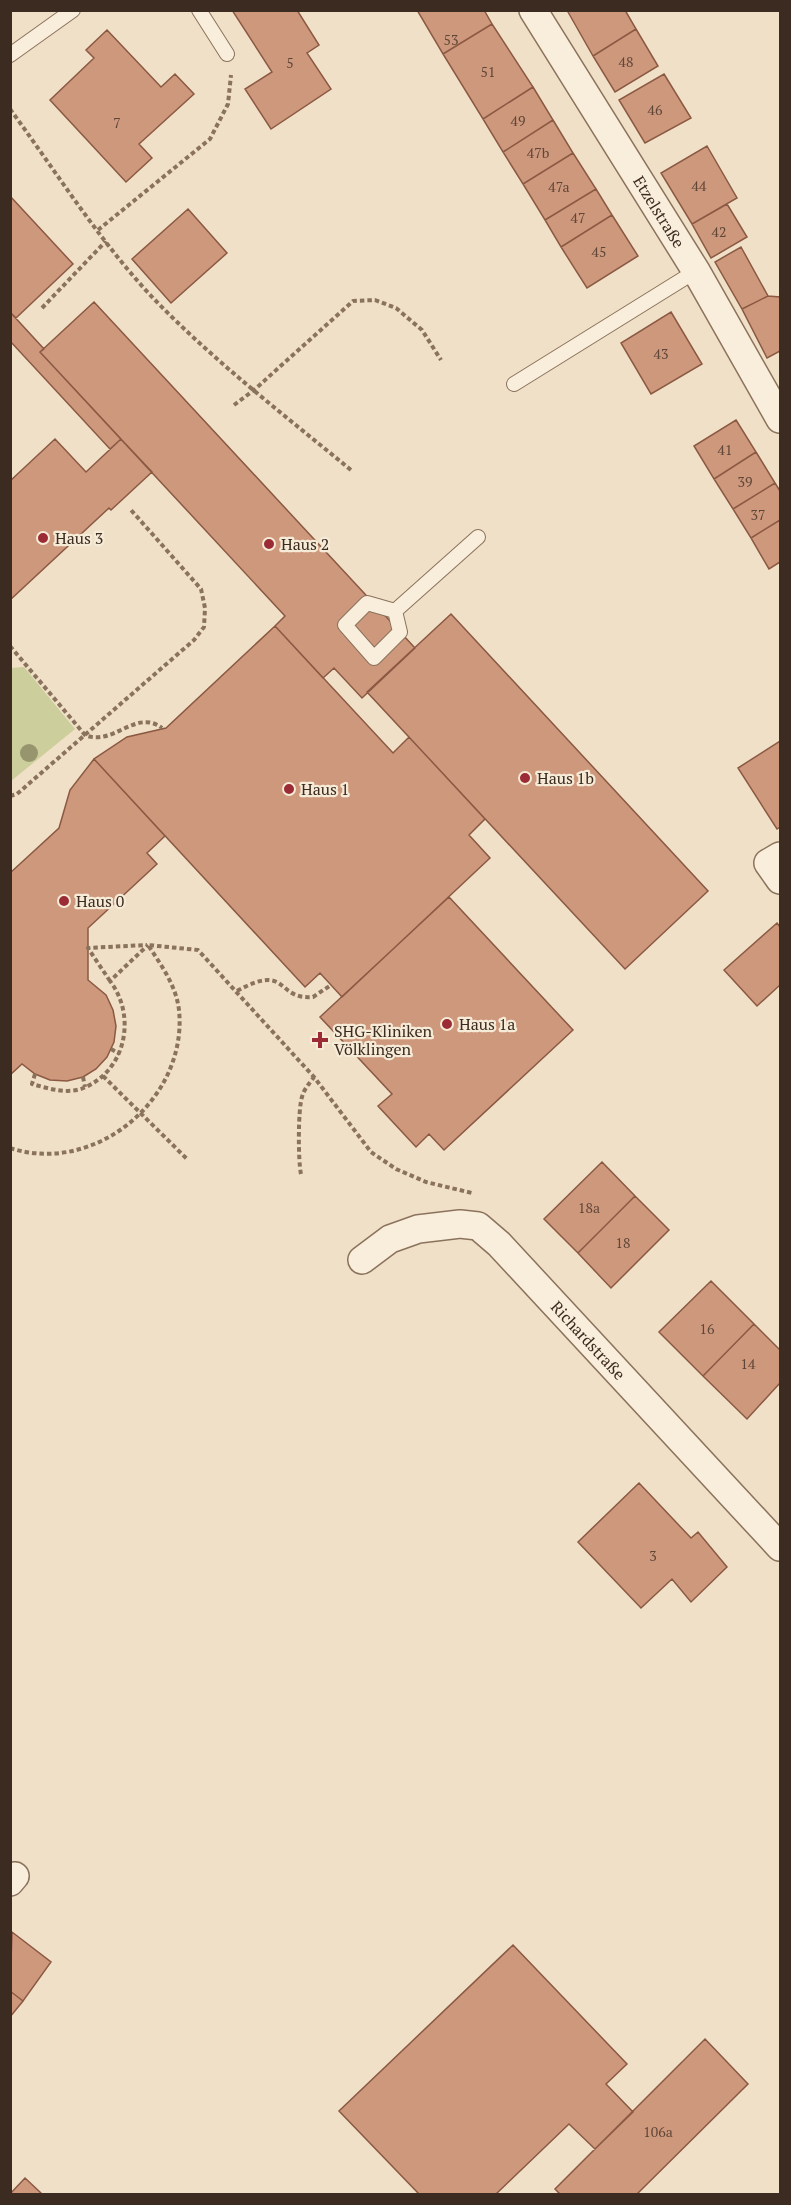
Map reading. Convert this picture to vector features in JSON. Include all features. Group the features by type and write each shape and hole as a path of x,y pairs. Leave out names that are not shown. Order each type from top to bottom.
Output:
{"street":[{"name":"Etzelstraße","path":"533,10 696,271 770,379 780,419"},
{"path":"780,856 768,863 780,879"},
{"name":"Richardstraße","path":"362,1260 390,1239 418,1229 460,1224 478,1226 499,1244 780,1546"}],"lane":[{"path":"10,55 73,10"},
{"path":"199,10 228,54"},
{"path":"514,384 696,271"},
{"path":"395,611 478,537"}],"path":[{"path":"98,230 210,139 228,104 231,80 228,54"},
{"path":"10,109 106,241 155,299 254,390 351,470"},
{"path":"42,308 106,241"},
{"path":"234,405 254,390 352,301 375,300 396,308 422,330 441,360"},
{"path":"10,796 17,794 85,735 194,640 204,627 205,608 201,589 131,510"},
{"path":"10,646 85,735 100,737 143,721 152,721 162,728"},
{"path":"110,981 148,945"},
{"path":"10,1148 22,1152 53,1152 84,1148 112,1136 142,1115 165,1084 178,1043 179,1009 169,977 148,945"},
{"path":"35,1074 32,1084 60,1091 85,1088 103,1076 120,1054 126,1023 120,994 88,948 148,945 198,950 315,1077 370,1152 396,1169 416,1178 472,1193"},
{"path":"237,991 255,981 274,979 297,995 313,997 331,985"},
{"path":"111,1049 120,1054"},
{"path":"103,1076 187,1159"},
{"path":"83,1077 85,1088"},
{"path":"301,1174 298,1161 301,1101 305,1089 315,1077"}],"green space":[{"path":"24,667 75,729 11,781 11,668"}],"building":[{"path":"232,10 297,10 319,45 307,53 331,89 271,129 245,89 272,72"},
{"path":"417,10 484,10 492,24 443,54"},
{"path":"570,10 625,10 636,29 593,56 568,12"},
{"path":"492,24 533,87 483,119 443,54"},
{"path":"636,29 658,66 615,92 593,56"},
{"path":"107,30 161,87 175,74 194,94 139,144 152,158 126,182 50,100 94,58 86,50"},
{"path":"664,74 691,118 645,143 619,100"},
{"path":"533,87 553,120 503,152 483,119"},
{"path":"553,120 573,153 523,184 503,152"},
{"path":"707,146 737,198 692,224 661,173"},
{"path":"573,153 596,189 545,220 523,184"},
{"path":"596,189 612,215 561,247 545,220"},
{"path":"10,196 73,264 16,318 10,312"},
{"path":"727,204 747,237 711,258 692,224"},
{"path":"188,209 227,253 171,303 132,259"},
{"path":"612,215 638,256 587,288 561,247"},
{"path":"741,247 768,296 742,309 715,262"},
{"path":"768,296 780,297 780,351 767,358 742,309"},
{"name":"Haus 2","path":"94,302 415,648 362,698 334,668 323,678 275,626 285,616 40,352"},
{"path":"10,312 44,349 40,352 121,439 110,449 10,341"},
{"path":"671,312 702,364 651,394 621,343"},
{"path":"736,420 756,452 714,479 694,446"},
{"name":"Haus 3","path":"55,439 86,472 121,439 152,472 111,510 109,508 10,600 10,481"},
{"path":"756,452 775,483 733,509 714,479"},
{"path":"775,483 780,491 780,520 751,538 733,509"},
{"path":"780,520 780,562 769,569 751,538"},
{"name":"Haus 1b","path":"451,614 708,891 625,969 367,692"},
{"name":"Haus 1","path":"275,626 393,753 409,737 485,819 469,835 490,858 342,997 320,973 305,987 94,759 127,737 166,728"},
{"path":"780,741 780,827 777,829 738,768"},
{"name":"Haus 0","path":"94,759 165,836 147,853 157,864 88,928 88,980 106,995 113,1010 116,1026 114,1042 107,1057 96,1069 83,1077 67,1081 50,1080 35,1074 22,1064 10,1075 10,873 59,828 70,790"},
{"name":"Haus 1a","path":"449,897 573,1030 444,1150 429,1134 416,1147 378,1106 392,1094 320,1017"},
{"path":"777,923 780,927 780,985 757,1006 724,970"},
{"path":"602,1162 635,1196 578,1253 544,1219"},
{"path":"635,1196 669,1230 611,1288 578,1253"},
{"path":"711,1281 754,1324 703,1376 659,1332"},
{"path":"754,1324 780,1350 780,1383 747,1419 703,1376"},
{"path":"639,1483 691,1538 698,1532 727,1567 691,1602 672,1579 641,1608 578,1542"},
{"path":"12,1932 51,1962 23,2001 10,1991"},
{"path":"513,1945 627,2064 606,2084 633,2112 595,2149 569,2124 496,2194 419,2194 339,2111"},
{"path":"10,1991 23,2001 10,2017"},
{"path":"705,2039 748,2084 637,2194 560,2194 555,2189"},
{"path":"25,2178 42,2194 10,2194"}],"place":[{"name":"Haus 3","path":"43,538"},
{"name":"Haus 2","path":"269,544"},
{"name":"Haus 1b","path":"525,778"},
{"name":"Haus 1","path":"289,789"},
{"name":"Haus 0","path":"64,901"},
{"name":"Haus 1a","path":"447,1024"},
{"name":"SHG-Kliniken Völklingen","path":"320,1040"}]}
